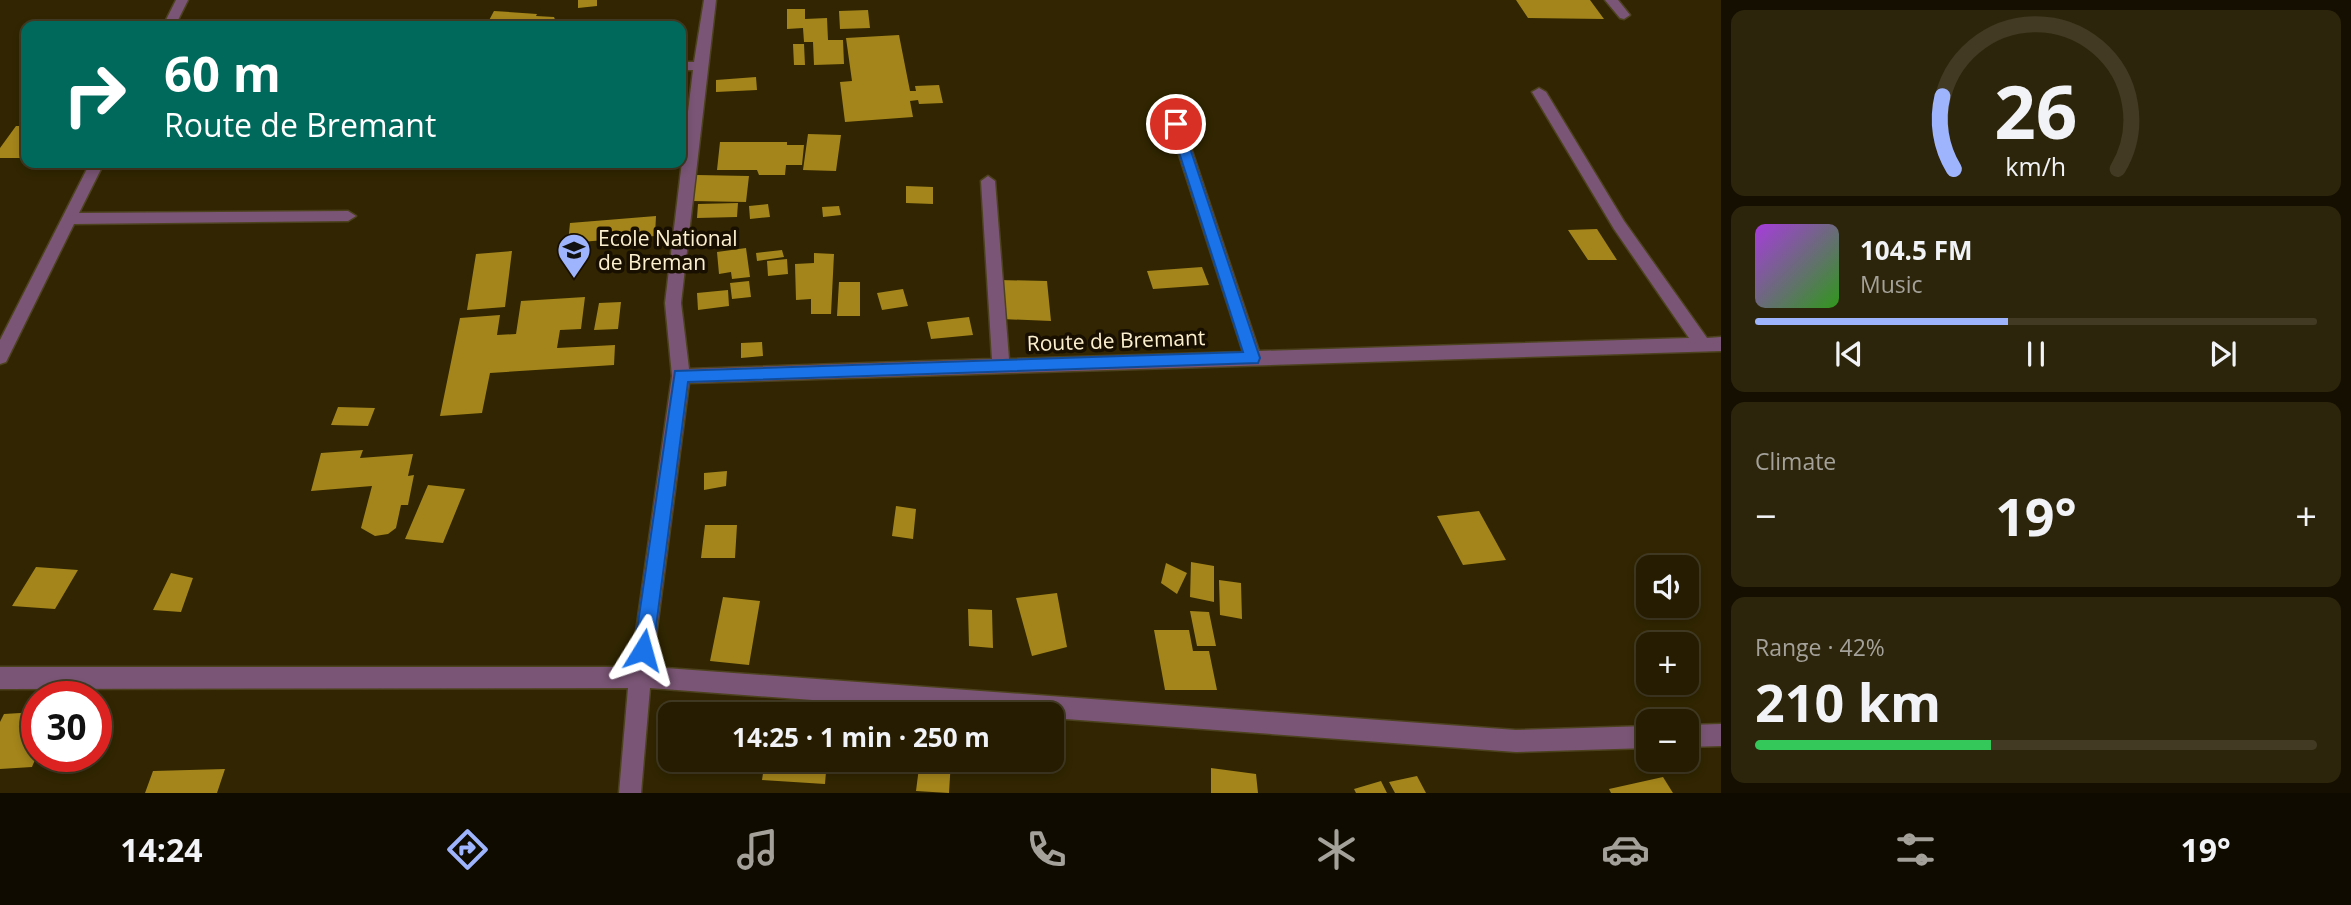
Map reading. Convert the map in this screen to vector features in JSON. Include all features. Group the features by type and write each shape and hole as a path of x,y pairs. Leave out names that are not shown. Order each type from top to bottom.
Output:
{"street":[{"path":"172,21 182,0"},
{"path":"630,793 640,677 681,376 673,303 710,0"},
{"path":"1611,0 1624,15"},
{"path":"686,66 700,66"},
{"path":"1539,92 1619,225 1701,343"},
{"path":"1176,124 1253,358"},
{"path":"0,357 94,168"},
{"path":"988,181 1001,366"},
{"path":"67,219 348,216"},
{"name":"Route de Bremant","path":"681,376 1721,344"},
{"path":"0,678 640,677 1516,741 1636,737"},
{"path":"1699,736 1721,735"}],"building":[{"path":"578,0 597,0 597,6 578,8"},
{"path":"1516,0 1590,0 1604,19 1528,18"},
{"path":"787,9 805,9 805,19 827,18 828,40 843,40 844,64 814,65 813,42 804,42 803,28 787,29"},
{"path":"868,10 870,28 840,29 839,11"},
{"path":"494,11 537,14 536,16 554,17 556,21 489,21"},
{"path":"899,35 910,91 916,91 915,86 939,85 943,103 919,104 918,100 910,101 913,117 845,122 840,82 852,81 846,38"},
{"path":"793,44 804,44 805,65 794,65"},
{"path":"756,77 757,90 716,92 716,80"},
{"path":"16,126 21,126 21,158 0,158 0,148"},
{"path":"808,134 841,135 836,171 803,170"},
{"path":"720,142 787,142 787,145 804,145 802,165 786,165 785,175 759,175 757,170 717,170"},
{"path":"697,175 749,176 746,202 692,201"},
{"path":"906,186 933,187 933,204 906,203"},
{"path":"738,203 737,217 697,218 698,204"},
{"path":"768,204 770,217 750,219 749,206"},
{"path":"839,206 841,215 823,217 822,207"},
{"path":"656,216 655,236 568,243 570,223"},
{"path":"1597,229 1617,260 1588,260 1568,230"},
{"path":"746,248 750,277 732,279 731,272 719,274 717,252"},
{"path":"782,250 784,257 757,261 756,253"},
{"path":"512,251 505,307 467,310 476,254"},
{"path":"814,253 834,254 831,314 811,314 811,299 796,300 795,264 814,263"},
{"path":"787,259 788,274 768,276 767,261"},
{"path":"1202,267 1209,285 1153,289 1147,271"},
{"path":"999,280 1047,281 1051,321 1001,319"},
{"path":"749,281 751,297 732,299 730,283"},
{"path":"839,282 860,282 860,316 837,316"},
{"path":"903,289 908,306 882,310 877,293"},
{"path":"728,290 729,306 698,310 697,293"},
{"path":"585,297 581,329 560,330 557,348 615,345 614,365 490,373 482,413 440,416 460,318 500,315 497,335 516,334 521,301"},
{"path":"621,302 618,329 594,330 599,303"},
{"path":"969,317 973,335 931,339 927,322"},
{"path":"762,342 763,356 741,358 741,343"},
{"path":"338,407 375,408 368,426 331,425"},
{"path":"363,450 360,458 413,454 408,476 414,475 408,505 401,505 396,528 388,534 375,536 361,528 372,486 311,491 321,453"},
{"path":"727,471 726,486 704,490 704,473"},
{"path":"428,485 465,489 443,543 405,539"},
{"path":"896,506 916,509 913,539 892,536"},
{"path":"1479,511 1506,560 1463,565 1437,516"},
{"path":"705,525 737,525 735,558 701,558"},
{"path":"1191,562 1214,566 1214,602 1190,597"},
{"path":"1166,563 1187,573 1177,594 1161,583"},
{"path":"36,567 78,570 55,609 12,606"},
{"path":"171,573 193,578 181,612 153,610"},
{"path":"1219,580 1241,583 1242,619 1220,615"},
{"path":"1057,593 1067,647 1032,656 1016,598"},
{"path":"723,597 760,601 749,665 710,661"},
{"path":"968,609 992,610 993,648 969,646"},
{"path":"1190,611 1209,612 1216,646 1197,646"},
{"path":"1154,630 1189,630 1193,651 1209,651 1217,690 1165,690"},
{"path":"21,713 21,768 0,769 0,722 4,714"},
{"path":"1211,768 1256,774 1258,793 1211,793"},
{"path":"225,769 217,793 145,793 153,771"},
{"path":"763,772 826,772 825,784 762,780"},
{"path":"918,772 950,772 949,793 916,791"},
{"path":"1417,776 1426,793 1395,793 1389,782"},
{"path":"1663,777 1673,793 1611,793 1609,789"},
{"path":"1381,781 1387,793 1356,793 1354,789"}],"place":[{"name":"Ecole National de Breman","path":"574,280"}],"route":[{"path":"643,650 681,376 1253,358 1176,124"}]}
